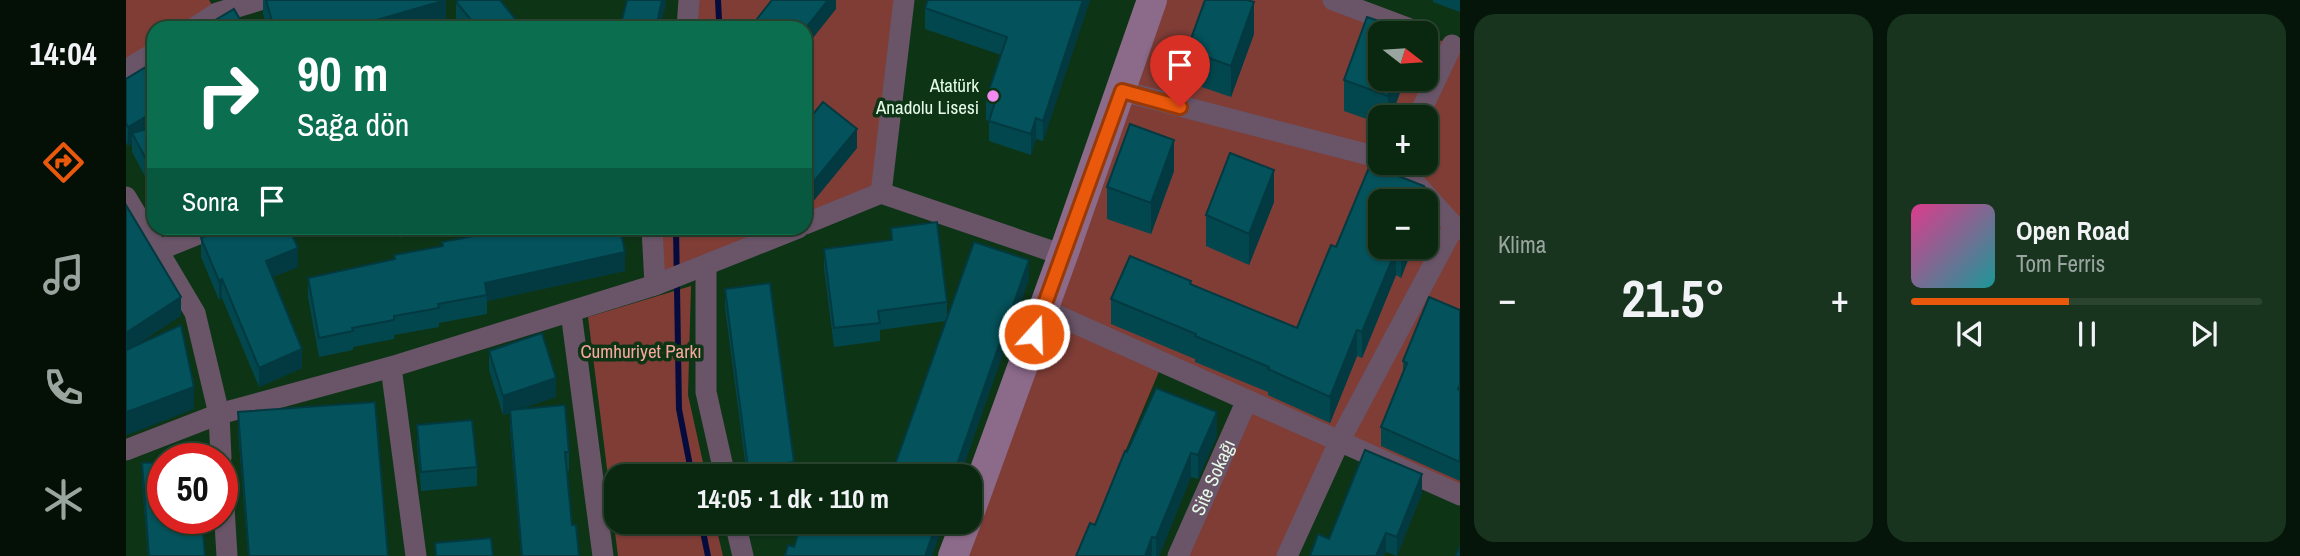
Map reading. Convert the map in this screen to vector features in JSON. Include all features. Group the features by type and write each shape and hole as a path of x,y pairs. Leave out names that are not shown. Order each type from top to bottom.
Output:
{"main road":[{"path":"982,477 1153,0"},
{"path":"953,556 961,534"}],"street":[{"path":"200,21 213,7 260,0"},
{"path":"688,21 689,0"},
{"path":"881,192 904,0"},
{"path":"1333,0 1389,21"},
{"path":"1425,105 1456,47 1438,40"},
{"path":"126,71 147,58"},
{"path":"1122,91 1368,155"},
{"path":"1287,556 1340,440 1457,228 1408,175"},
{"path":"812,222 881,192 1063,255"},
{"path":"126,197 147,231"},
{"path":"150,235 195,313 219,414 220,443"},
{"path":"159,250 196,235"},
{"path":"652,235 655,285"},
{"path":"126,450 219,414 391,367 655,285 781,235"},
{"path":"706,266 706,392 722,464"},
{"path":"1043,309 1460,495"},
{"path":"570,312 604,556"},
{"path":"391,367 416,556"},
{"name":"Site Sokağı","path":"1178,556 1247,400"},
{"path":"226,534 227,556"},
{"path":"738,534 743,556"}],"green space":[{"path":"126,0 209,0 217,13 205,21 147,21 147,57 126,70"},
{"path":"689,0 904,0 881,193 812,221 812,21 688,21"},
{"path":"1152,0 1333,0 1368,24 1368,91 1438,91 1438,40 1460,48 1460,495 1340,440 1287,556 1178,556 1247,400 1163,362 1081,556 953,556 961,534 982,534 982,475"},
{"path":"652,235 780,235 655,285"},
{"name":"Cumhuriyet Parkı","path":"691,286 688,395 703,464 606,464 588,317"},
{"name":"Cumhuriyet Parkı","path":"615,534 718,534 723,556 618,556"}],"building":[{"path":"266,0 446,0 373,21 272,21"},
{"path":"500,0 517,21 472,21 456,2"},
{"path":"627,0 662,0 658,21 622,21"},
{"path":"772,0 828,0 811,21 757,19"},
{"name":"Atatürk Anadolu Lisesi","path":"928,0 1083,0 1043,121 1036,118 1031,134 989,121 995,102 986,99 1007,37 925,8"},
{"path":"1205,0 1254,2 1231,66 1187,50"},
{"path":"234,9 241,21 214,21"},
{"path":"1367,17 1379,21 1368,21 1368,89 1344,80"},
{"path":"147,66 147,116 128,127 126,123 126,79"},
{"path":"1374,91 1390,91 1388,96"},
{"path":"823,102 857,129 812,184 812,115"},
{"path":"1130,124 1174,140 1151,203 1107,187"},
{"path":"147,129 147,161 132,133"},
{"path":"1230,153 1274,170 1249,234 1206,215"},
{"path":"1368,170 1368,175 1396,175 1424,186 1426,189 1368,189 1368,259 1392,259 1362,332 1357,330 1330,397 1268,369 1269,367 1195,336 1196,334 1111,299 1130,256 1297,328 1331,245 1336,247"},
{"path":"126,205 181,297 126,333"},
{"path":"937,222 947,302 878,311 880,323 834,328 824,249 892,240 891,228"},
{"path":"208,235 292,235 298,248 266,261 302,349 259,368 222,279 219,281 201,238"},
{"path":"480,235 621,235 625,252 485,283 487,295 438,304 439,308 394,316 394,320 319,338 308,278 395,259 394,255 443,246 442,242"},
{"path":"974,242 1029,260 957,464 895,464"},
{"path":"770,283 794,462 747,464 725,289"},
{"path":"1429,297 1460,310 1460,462 1381,427 1407,363 1403,361"},
{"path":"181,325 194,387 126,412 126,350"},
{"path":"542,333 556,378 503,396 489,351"},
{"path":"1156,388 1217,412 1198,455 1191,453 1156,538 1152,537 1145,556 1076,556 1090,523 1095,525 1125,451 1127,452"},
{"path":"375,402 388,556 249,556 238,412"},
{"path":"565,405 569,452 565,452 572,525 576,525 579,556 522,556 510,410"},
{"path":"472,420 477,467 421,472 417,425"},
{"path":"1365,450 1422,474 1397,537 1386,533 1376,556 1310,556 1318,534 1329,539"},
{"path":"142,463 147,463 147,529"},
{"path":"147,534 203,534 205,556 149,556"},
{"path":"798,534 933,534 925,556 785,556 788,545 794,547"},
{"path":"491,538 493,556 436,556 435,543"}],"waterway":[{"path":"718,0 719,21"},
{"path":"676,235 679,409 690,464"},
{"path":"703,534 708,556"}],"place":[{"name":"Atatürk Anadolu Lisesi","path":"993,96"}],"route":[{"path":"1034,334 1122,91 1180,107"}]}
